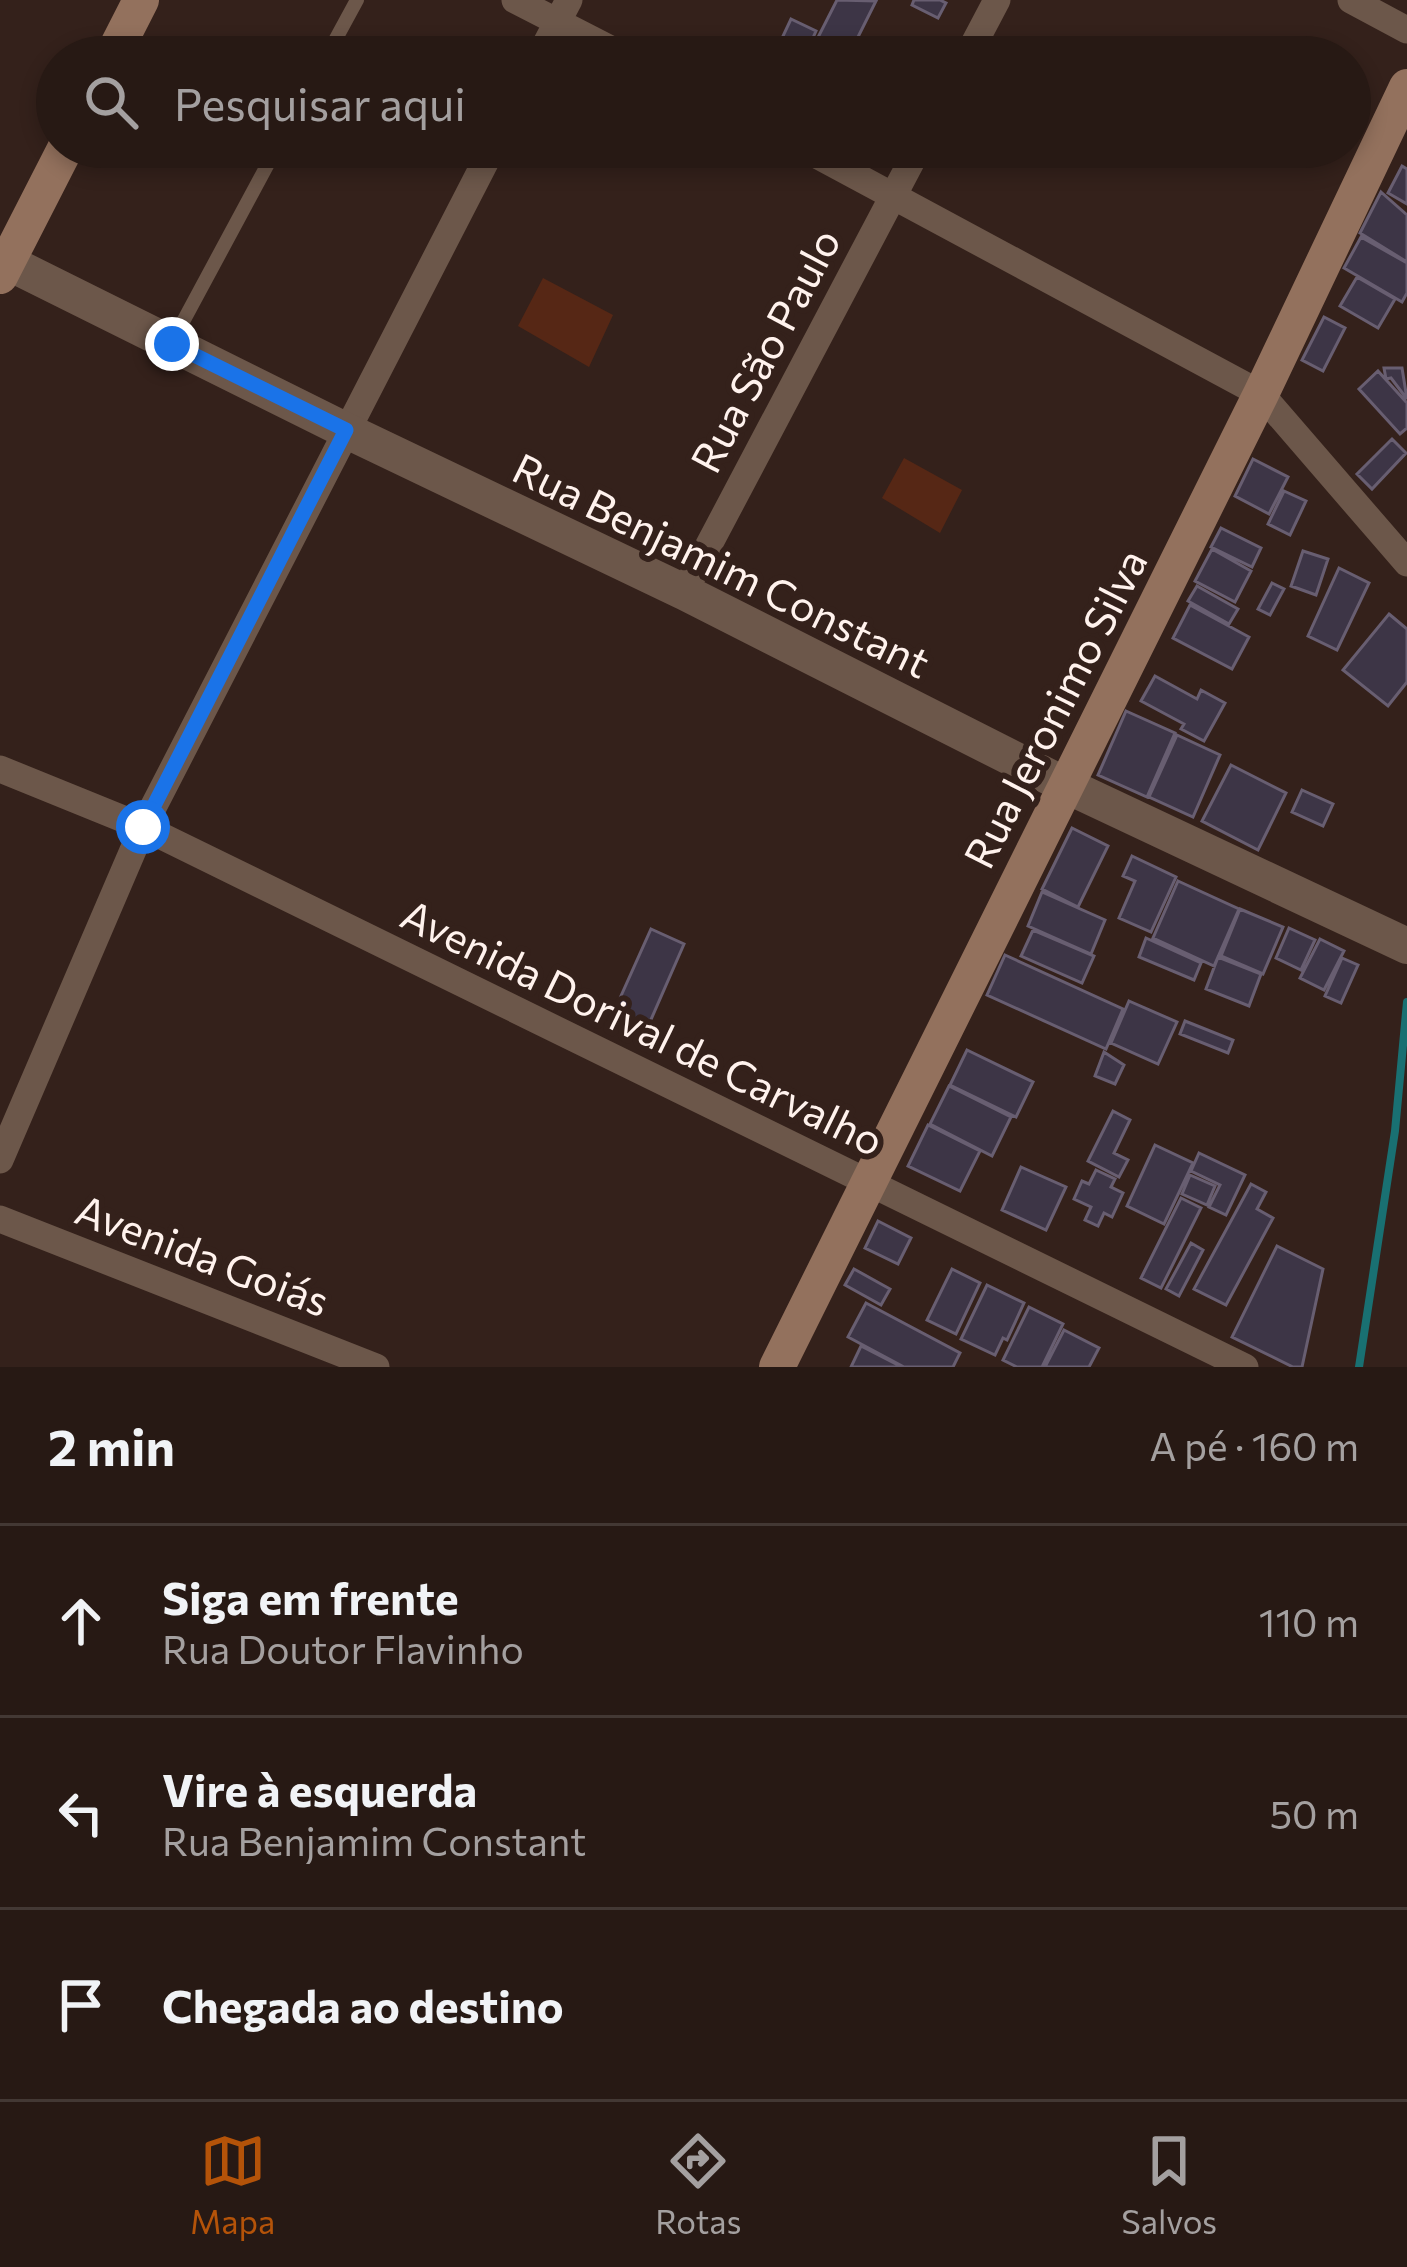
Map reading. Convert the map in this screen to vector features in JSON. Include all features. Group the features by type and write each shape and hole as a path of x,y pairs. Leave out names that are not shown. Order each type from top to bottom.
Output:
{"main road":[{"path":"123,36 141,0"},
{"name":"Rua Jeronimo Silva","path":"1371,163 1407,87"},
{"path":"2,265 55,168"},
{"name":"Rua Jeronimo Silva","path":"778,1367 1368,168"}],"street":[{"path":"515,0 563,11 597,36"},
{"path":"978,36 997,0"},
{"path":"1351,0 1407,31"},
{"path":"0,1160 143,827 482,168"},
{"path":"843,168 1261,394 1407,563"},
{"name":"Rua São Paulo","path":"684,592 908,168"},
{"name":"Rua Benjamim Constant","path":"2,265 1393,939"},
{"name":"Avenida Dorival de Carvalho","path":"0,769 143,827 1240,1366"},
{"name":"Avenida Goiás","path":"0,1219 376,1367"}],"lane":[{"path":"337,36 356,0"},
{"path":"172,344 266,168"}],"shaded area":[{"path":"543,278 613,315 589,367 518,326"},
{"path":"904,458 962,490 940,533 882,498"}],"building":[{"path":"837,0 876,1 858,36 819,36"},
{"path":"914,0 946,3 938,18 912,5"},
{"path":"791,19 816,31 814,36 783,36"},
{"path":"1402,166 1407,169 1407,204 1388,193"},
{"path":"1381,192 1407,215 1407,262 1360,233"},
{"path":"1361,237 1407,263 1407,293 1402,302 1344,268"},
{"path":"1357,277 1395,299 1378,328 1340,306"},
{"path":"1324,317 1345,328 1323,371 1302,360"},
{"path":"1384,368 1402,368 1407,399 1391,378 1386,379"},
{"path":"1378,371 1407,403 1407,428 1400,434 1359,389"},
{"path":"1392,439 1406,453 1372,489 1357,474"},
{"path":"1253,459 1288,477 1269,514 1235,496"},
{"path":"1284,491 1306,501 1290,535 1268,524"},
{"path":"1221,528 1261,548 1252,567 1211,547"},
{"path":"1212,549 1251,571 1235,602 1195,581"},
{"path":"1303,551 1328,559 1316,595 1291,586"},
{"path":"1339,568 1369,583 1337,650 1308,636"},
{"path":"1272,583 1284,589 1270,615 1258,609"},
{"path":"1197,586 1238,609 1229,624 1188,601"},
{"path":"1190,605 1249,637 1232,669 1173,638"},
{"path":"1389,614 1407,629 1407,682 1388,706 1343,670"},
{"path":"1155,676 1197,699 1201,690 1225,703 1204,741 1181,729 1184,724 1141,701"},
{"path":"1126,711 1175,733 1147,797 1098,775"},
{"path":"1177,735 1220,755 1193,817 1149,797"},
{"path":"1231,765 1286,793 1258,850 1202,821"},
{"path":"1302,790 1333,804 1323,826 1292,812"},
{"path":"1072,828 1108,846 1078,907 1042,889"},
{"path":"1132,856 1176,877 1151,932 1119,918 1135,881 1123,876"},
{"path":"1178,881 1239,909 1214,966 1153,938"},
{"path":"1042,892 1105,920 1091,954 1028,926"},
{"path":"1240,909 1283,927 1263,974 1221,956"},
{"path":"1289,928 1315,940 1301,970 1276,958"},
{"path":"651,929 684,944 646,1031 612,1016"},
{"path":"1033,930 1094,956 1082,983 1021,956"},
{"path":"1146,938 1201,963 1194,980 1139,957"},
{"path":"1320,939 1344,951 1324,990 1300,978"},
{"path":"1005,955 1123,1009 1106,1049 987,995"},
{"path":"1218,957 1261,974 1249,1006 1206,989"},
{"path":"1342,958 1358,965 1341,1003 1325,996"},
{"path":"1129,1001 1177,1022 1158,1064 1111,1043"},
{"path":"1185,1021 1233,1040 1228,1053 1180,1034"},
{"path":"967,1050 1033,1082 1016,1117 950,1085"},
{"path":"1104,1052 1124,1065 1115,1084 1095,1076"},
{"path":"949,1086 1011,1117 992,1156 930,1124"},
{"path":"1113,1111 1130,1120 1114,1153 1128,1160 1119,1177 1088,1161"},
{"path":"928,1125 980,1151 960,1191 908,1166"},
{"path":"1155,1145 1193,1163 1164,1224 1127,1206"},
{"path":"1199,1153 1245,1175 1226,1215 1209,1207 1220,1185 1191,1171"},
{"path":"1021,1167 1066,1187 1046,1230 1002,1210"},
{"path":"1096,1170 1115,1179 1111,1187 1123,1193 1112,1217 1104,1213 1098,1226 1085,1220 1091,1207 1074,1199 1082,1181 1089,1184"},
{"path":"1190,1175 1215,1186 1207,1205 1182,1194"},
{"path":"1251,1184 1266,1192 1257,1209 1273,1218 1226,1305 1194,1289"},
{"path":"1181,1198 1201,1208 1161,1288 1141,1278"},
{"path":"878,1221 911,1238 898,1264 865,1248"},
{"path":"1191,1243 1203,1250 1179,1296 1166,1289"},
{"path":"1277,1246 1323,1269 1302,1367 1232,1337"},
{"path":"854,1269 890,1289 881,1305 845,1285"},
{"path":"952,1269 980,1283 956,1334 927,1320"},
{"path":"987,1285 1024,1303 995,1355 961,1339"},
{"path":"866,1303 960,1353 953,1367 904,1367 848,1337"},
{"path":"1029,1307 1063,1324 1042,1367 1017,1367 1003,1360"},
{"path":"1064,1330 1099,1348 1089,1367 1045,1367"},
{"path":"861,1346 902,1367 851,1367"}],"waterway":[{"path":"1359,1367 1395,1131 1407,1002"}],"route":[{"path":"143,827 346,430 172,344"}]}
